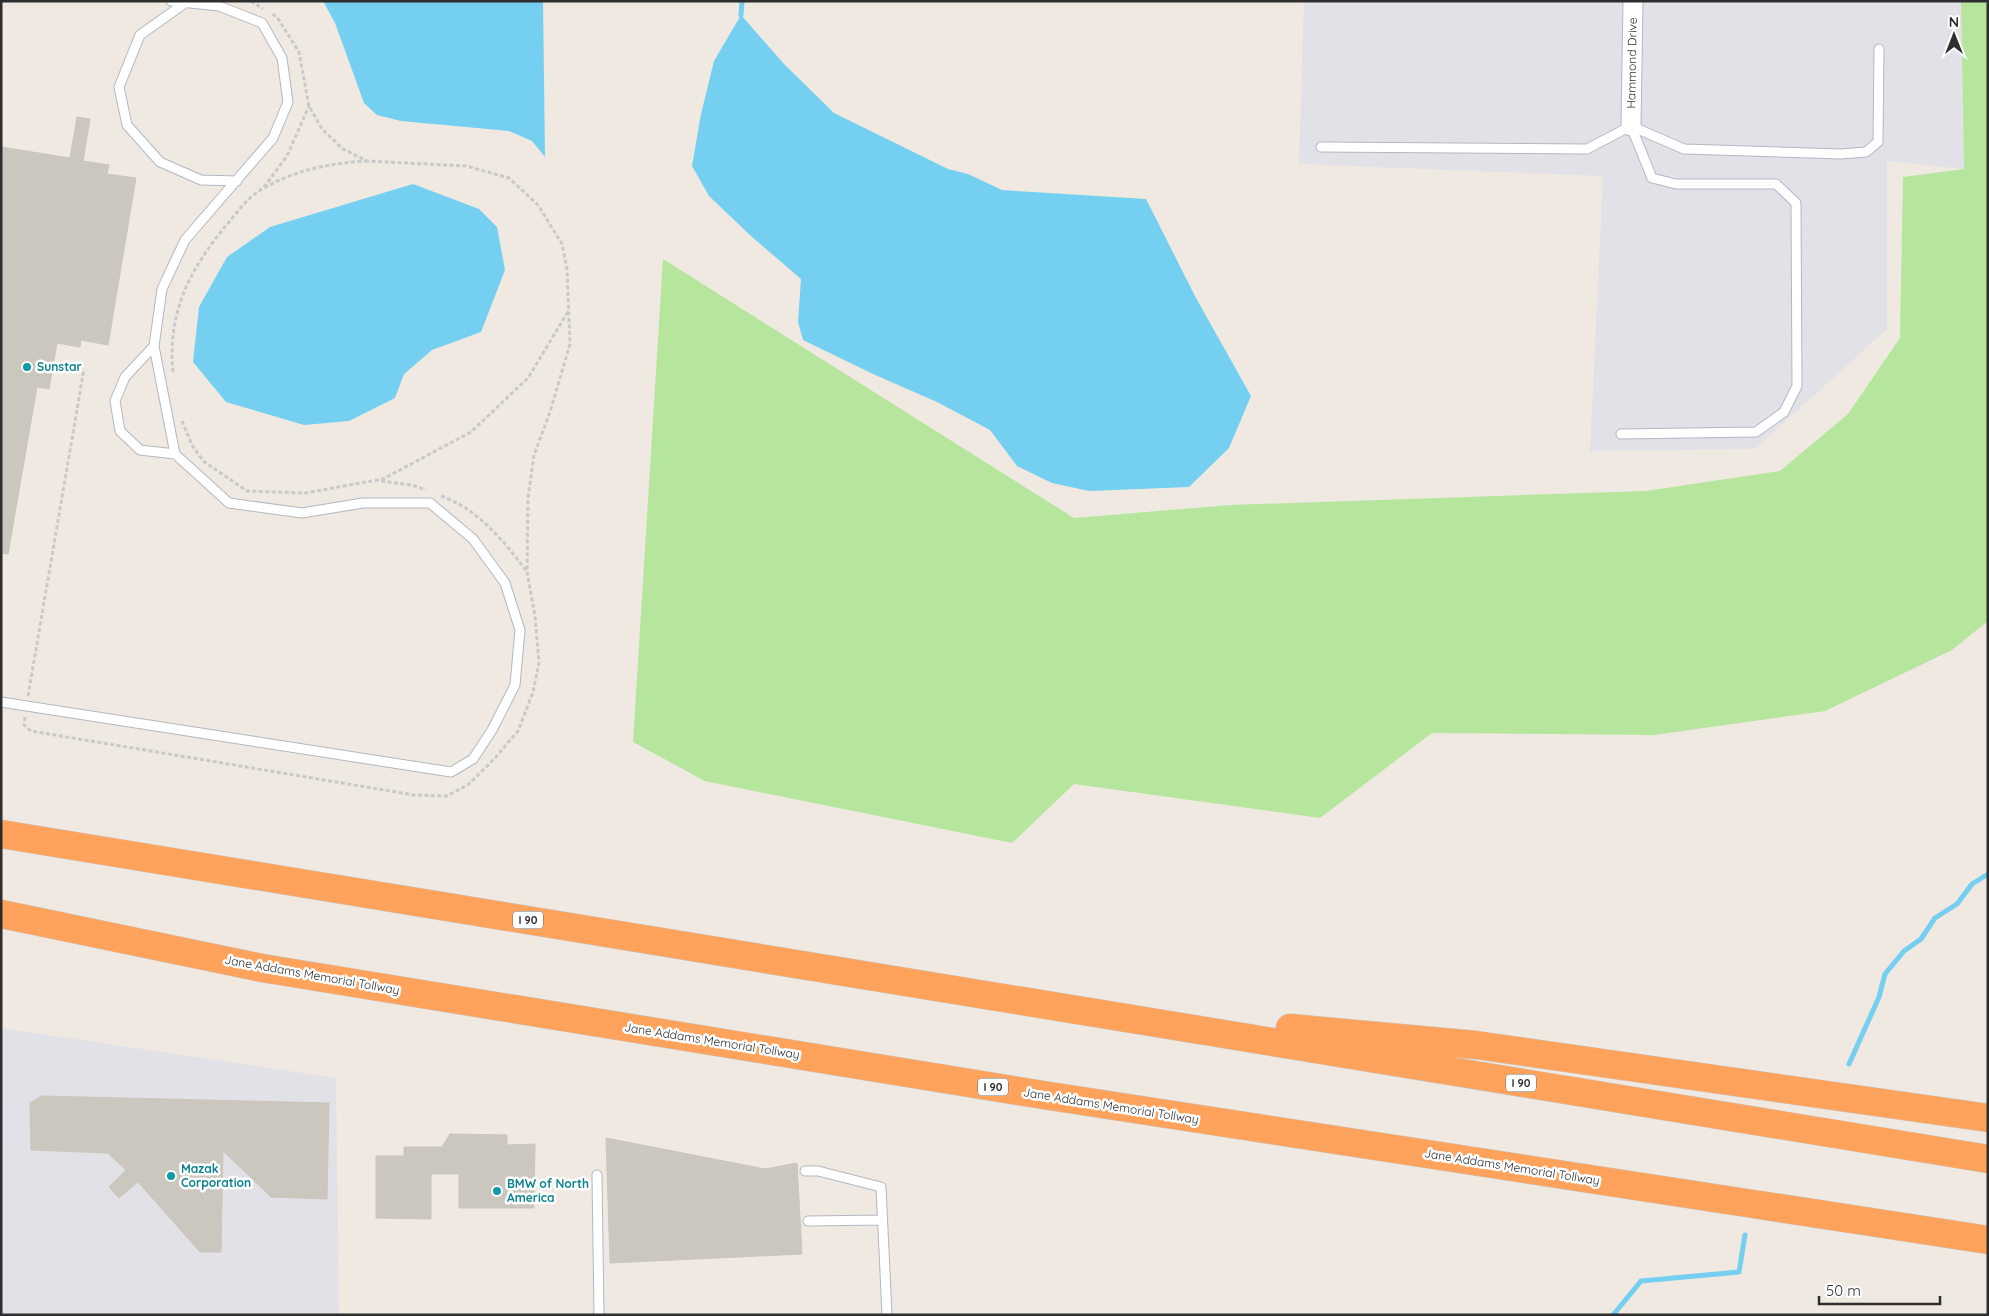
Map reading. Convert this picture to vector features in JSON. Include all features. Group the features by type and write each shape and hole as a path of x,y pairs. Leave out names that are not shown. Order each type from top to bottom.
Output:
{"highway":[{"name":"I 90","path":"1,834 1988,1159"},
{"name":"Jane Addams Memorial Tollway","path":"1,914 272,970 1053,1097 1988,1240"},
{"path":"1055,1006 1476,1045 1988,1118"}],"street":[{"name":"Hammond Drive","path":"1631,126 1633,1"}],"lane":[{"path":"171,1 219,6 262,23 282,58 288,102 273,138 185,240 162,289 154,346 175,454"},
{"path":"185,3 140,35 119,87 128,125 160,162 201,180 237,181"},
{"path":"1631,126 1684,149 1841,154 1866,152 1878,142 1879,49"},
{"path":"1321,146 1587,149 1631,126"},
{"path":"1621,434 1756,432 1784,412 1798,386 1796,203 1776,184 1676,184 1652,178 1631,126"},
{"path":"1,702 451,772 473,759 492,730 515,685 520,630 504,583 473,539 430,503 363,503 302,513 229,503 175,454 140,450 120,431 115,401 125,377 154,346"},
{"path":"805,1171 818,1171 881,1187 887,1315"},
{"path":"597,1175 599,1315"},
{"path":"808,1221 882,1220"}],"path":[{"path":"264,188 287,156 309,106"},
{"path":"174,381 171,354 178,311 189,277 208,247 246,201 264,188 299,172 336,163 367,160"},
{"path":"180,417 192,445 203,461 247,491 305,493 383,479 472,432 528,378 569,309"}],"shaded area":[{"path":"1304,1 1961,1 1964,169 1887,161 1887,329 1755,449 1590,451 1603,176 1299,164"},
{"path":"1,1028 336,1078 339,1315 1,1315"}],"green space":[{"path":"1961,1 1988,1 1988,621 1952,650 1825,711 1654,735 1432,733 1320,818 1074,784 1012,843 705,781 633,742 663,259 1074,518 1230,505 1646,491 1780,471 1848,414 1900,338 1903,177 1964,169"}],"water":[{"path":"323,1 543,1 545,157 532,141 509,131 401,121 377,115 364,103 335,23"},
{"path":"741,15 784,64 834,113 948,169 968,174 1002,190 1146,199 1196,298 1251,396 1229,448 1189,487 1089,491 1052,483 1017,466 990,430 937,402 803,340 798,322 801,279 751,236 709,196 692,166 701,114 714,61"},
{"path":"413,184 479,209 497,227 505,270 481,332 432,350 404,374 395,398 349,421 304,425 226,402 193,362 199,307 227,257 270,227"}],"building":[{"name":"Sunstar","path":"77,117 90,119 83,161 109,165 107,174 136,178 108,345 81,340 80,347 57,343 49,389 37,387 8,554 1,553 1,147 70,158"},
{"name":"Mazak Corporation","path":"42,1096 329,1103 327,1199 271,1197 223,1151 221,1252 200,1252 138,1182 119,1198 109,1187 126,1170 108,1153 31,1150 30,1103"},
{"name":"BMW of North America","path":"450,1134 507,1135 507,1145 535,1144 534,1208 459,1208 459,1174 431,1174 431,1219 376,1218 376,1156 404,1156 404,1147 442,1147"},
{"path":"606,1138 765,1169 797,1163 802,1254 610,1263"}],"waterway":[{"path":"741,15 742,1"},
{"path":"1849,1064 1879,997 1885,974 1904,951 1921,939 1935,918 1957,904 1972,884 1988,874"},
{"path":"1613,1315 1641,1281 1739,1272 1745,1235"}],"place":[{"name":"Sunstar","path":"27,367"},
{"name":"Mazak Corporation","path":"171,1176"},
{"name":"BMW of North America","path":"497,1191"}]}
